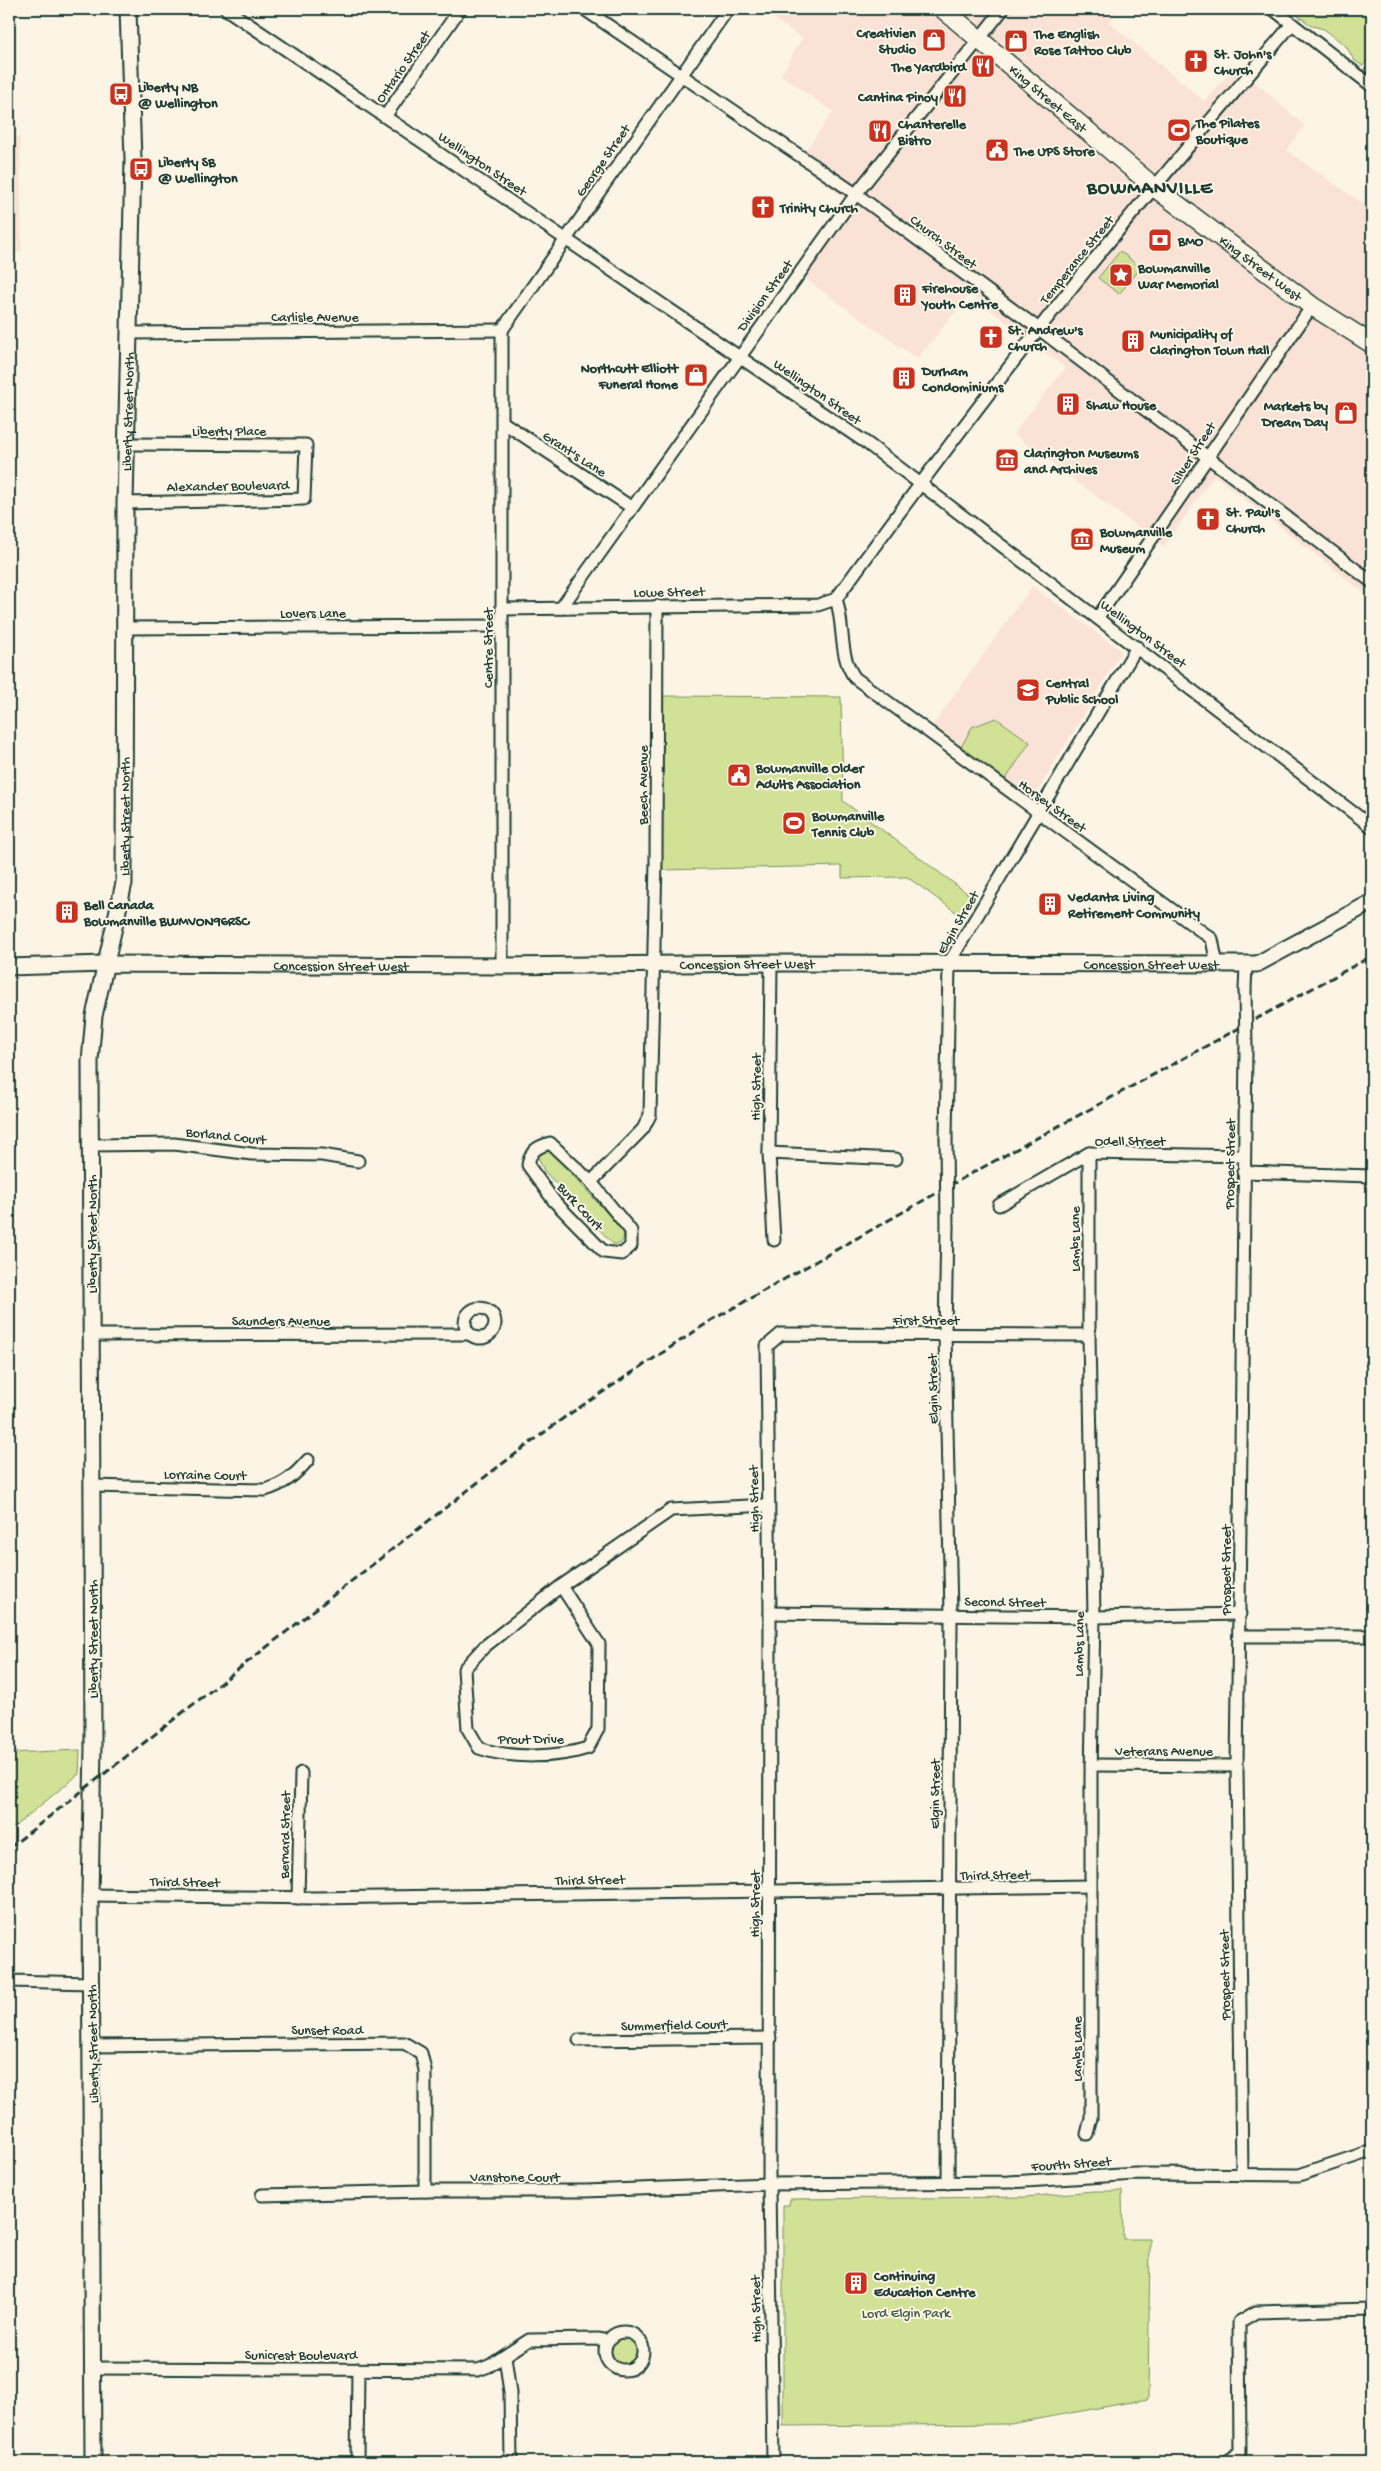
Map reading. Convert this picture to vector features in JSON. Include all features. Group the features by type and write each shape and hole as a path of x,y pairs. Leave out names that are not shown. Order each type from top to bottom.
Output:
{"main road":[{"name":"Liberty Street North","path":"93,2462 90,1895 93,1747 90,1061 94,1016 124,883 125,503 132,160 128,9"},
{"name":"King Street East","path":"943,9 1154,187"},
{"name":"King Street West","path":"1154,187 1312,306 1372,344"},
{"name":"Concession Street West","path":"9,966 105,964 502,966 771,963 1246,965 1257,964 1372,902"}],"street":[{"name":"Wellington Street","path":"226,9 386,115 868,444 1372,827"},
{"name":"Ontario Street","path":"386,115 460,9"},
{"name":"Church Street","path":"584,9 856,194 1039,329 1372,582"},
{"name":"George Street","path":"502,330 728,9"},
{"name":"Division Street","path":"561,608 631,507 856,194 1003,9"},
{"path":"1273,9 1372,86"},
{"name":"Temperance Street","path":"836,599 1039,329 1154,187 1292,24"},
{"name":"Silver Street","path":"1098,617 1208,458 1218,439 1312,306"},
{"name":"Carlisle Avenue","path":"128,333 502,330"},
{"name":"Centre Street","path":"502,330 504,423 502,966"},
{"name":"Grant's Lane","path":"504,423 631,507"},
{"name":"Liberty Place","path":"126,444 306,445 306,471"},
{"name":"Alexander Boulevard","path":"125,503 304,498 306,471"},
{"name":"Lowe Street","path":"502,610 657,606 818,605 836,599"},
{"name":"Horsey Street","path":"836,599 842,616 846,667 855,678 1038,814 1212,939 1217,965"},
{"name":"Beech Avenue","path":"654,965 657,606"},
{"name":"Lovers Lane","path":"124,628 502,626"},
{"name":"Elgin Street","path":"948,2183 951,1615 946,1334 946,1138 949,963 1137,647"},
{"name":"High Street","path":"771,963 768,1153 774,1240"},
{"name":"Burk Court","path":"591,1182 643,1129 650,1115 654,965"},
{"name":"Prospect Street","path":"1242,2174 1237,1766 1240,1636 1246,965"},
{"name":"Burk Court","path":"550,1143 591,1182 632,1231 631,1246 622,1254 604,1252 554,1201 528,1165 530,1155 537,1148 550,1143"},
{"name":"Borland Court","path":"91,1145 174,1144 252,1154 322,1155 358,1161"},
{"path":"768,1153 896,1159"},
{"name":"Odell Street","path":"999,1205 1089,1154 1244,1156"},
{"name":"Lambs Lane","path":"1087,2134 1090,2118 1090,1886 1094,1617 1089,1334 1089,1154"},
{"path":"1243,1172 1372,1176"},
{"name":"Saunders Avenue","path":"92,1335 470,1334"},
{"name":"First Street","path":"767,1346 781,1334 1089,1334"},
{"name":"High Street","path":"767,1346 770,1612 768,2184 773,2462"},
{"name":"Lorraine Court","path":"91,1486 265,1490 289,1480 308,1460"},
{"name":"Prout Drive","path":"561,1586 599,1644 598,1729 588,1748 568,1754 497,1755 479,1748 468,1729 464,1669 484,1647 561,1586 671,1510 768,1505"},
{"name":"Second Street","path":"770,1612 1094,1617 1240,1614"},
{"path":"1240,1636 1372,1636"},
{"name":"Veterans Avenue","path":"1091,1765 1237,1766"},
{"name":"Bernard Street","path":"298,1898 301,1773"},
{"name":"Third Street","path":"90,1895 298,1898 949,1890 1090,1886"},
{"path":"9,1981 91,1983"},
{"name":"Summerfield Court","path":"579,2040 770,2038"},
{"name":"Sunset Road","path":"92,2046 404,2043 421,2054 425,2070 425,2191"},
{"name":"Fourth Street","path":"768,2184 1010,2182 1136,2174 1299,2175 1365,2153 1372,2153"},
{"name":"Vanstone Court","path":"262,2195 425,2191 585,2191 768,2184"},
{"path":"1227,2462 1240,2453 1239,2322 1256,2312 1372,2309"},
{"name":"Sunicrest Boulevard","path":"94,2368 478,2370 489,2366 529,2340 600,2339 608,2341"},
{"path":"505,2356 510,2393 511,2462"},
{"path":"357,2462 358,2369"}],"shaded area":[{"path":"759,9 1119,9 1109,22 1204,101 1236,65 1305,126 1286,150 1372,210 1372,599 1214,475 1164,547 1013,434 1065,368 970,294 917,359 793,270 847,201 798,161 833,112 781,75 802,38"},
{"path":"9,137 20,137 22,252 9,253"},
{"name":"Central Public School","path":"1032,586 1122,651 1031,802 930,729"}],"green space":[{"path":"1289,9 1372,9 1372,55 1363,66 1354,60 1346,46 1324,29 1312,26"},
{"path":"1120,251 1141,268 1119,294 1098,278"},
{"path":"662,696 841,697 843,801 971,896 960,915 907,877 842,878 842,866 662,870"},
{"path":"996,718 1030,742 1004,782 960,749 972,727"},
{"path":"545,1151 552,1152 624,1232 623,1240 620,1244 613,1244 544,1171 538,1157"},
{"path":"80,1750 79,1774 9,1831 9,1753"},
{"name":"Lord Elgin Park","path":"1093,2191 1122,2191 1123,2239 1150,2239 1148,2399 1010,2424 783,2426 783,2205 789,2205 790,2199 1026,2197"},
{"path":"624,2337 634,2341 638,2351 634,2361 624,2365 614,2361 610,2351 614,2341"}],"railway":[{"path":"9,1848 490,1473 565,1417 712,1320 965,1177 1372,956"}],"place":[{"name":"Creativien Studio","path":"934,40"},
{"name":"The English Rose Tattoo Club","path":"1016,41"},
{"name":"St. John's Church","path":"1196,61"},
{"name":"The Yardbird","path":"983,66"},
{"name":"Liberty NB @ Wellington","path":"121,94"},
{"name":"Cantina Pinoy","path":"955,96"},
{"name":"The Pilates Boutique","path":"1179,130"},
{"name":"Chanterelle Bistro","path":"880,131"},
{"name":"The UPS Store","path":"997,150"},
{"name":"Liberty SB @ Wellington","path":"141,169"},
{"name":"Trinity Church","path":"763,207"},
{"name":"BMO","path":"1160,240"},
{"name":"Bowmanville War Memorial","path":"1121,275"},
{"name":"Firehouse Youth Centre","path":"905,295"},
{"name":"St. Andrew's Church","path":"991,337"},
{"name":"Municipality of Clarington Town Hall","path":"1133,341"},
{"name":"Northcutt Elliott Funeral Home","path":"696,375"},
{"name":"Durham Condominiums","path":"904,378"},
{"name":"Shaw House","path":"1068,404"},
{"name":"Markets by Dream Day","path":"1346,413"},
{"name":"Clarington Museums and Archives","path":"1007,460"},
{"name":"St. Paul's Church","path":"1208,519"},
{"name":"Bowmanville Museum","path":"1082,539"},
{"name":"Central Public School","path":"1028,690"},
{"name":"Bowmanville Older Adults Association","path":"739,775"},
{"name":"Bowmanville Tennis Club","path":"794,823"},
{"name":"Vedanta Living Retirement Community","path":"1050,904"},
{"name":"Bell Canada Bowmanville BWMVON96RSC","path":"67,912"},
{"name":"Continuing Education Centre","path":"856,2283"}],"district":[{"name":"BOWMANVILLE","path":"1150,186"}]}
